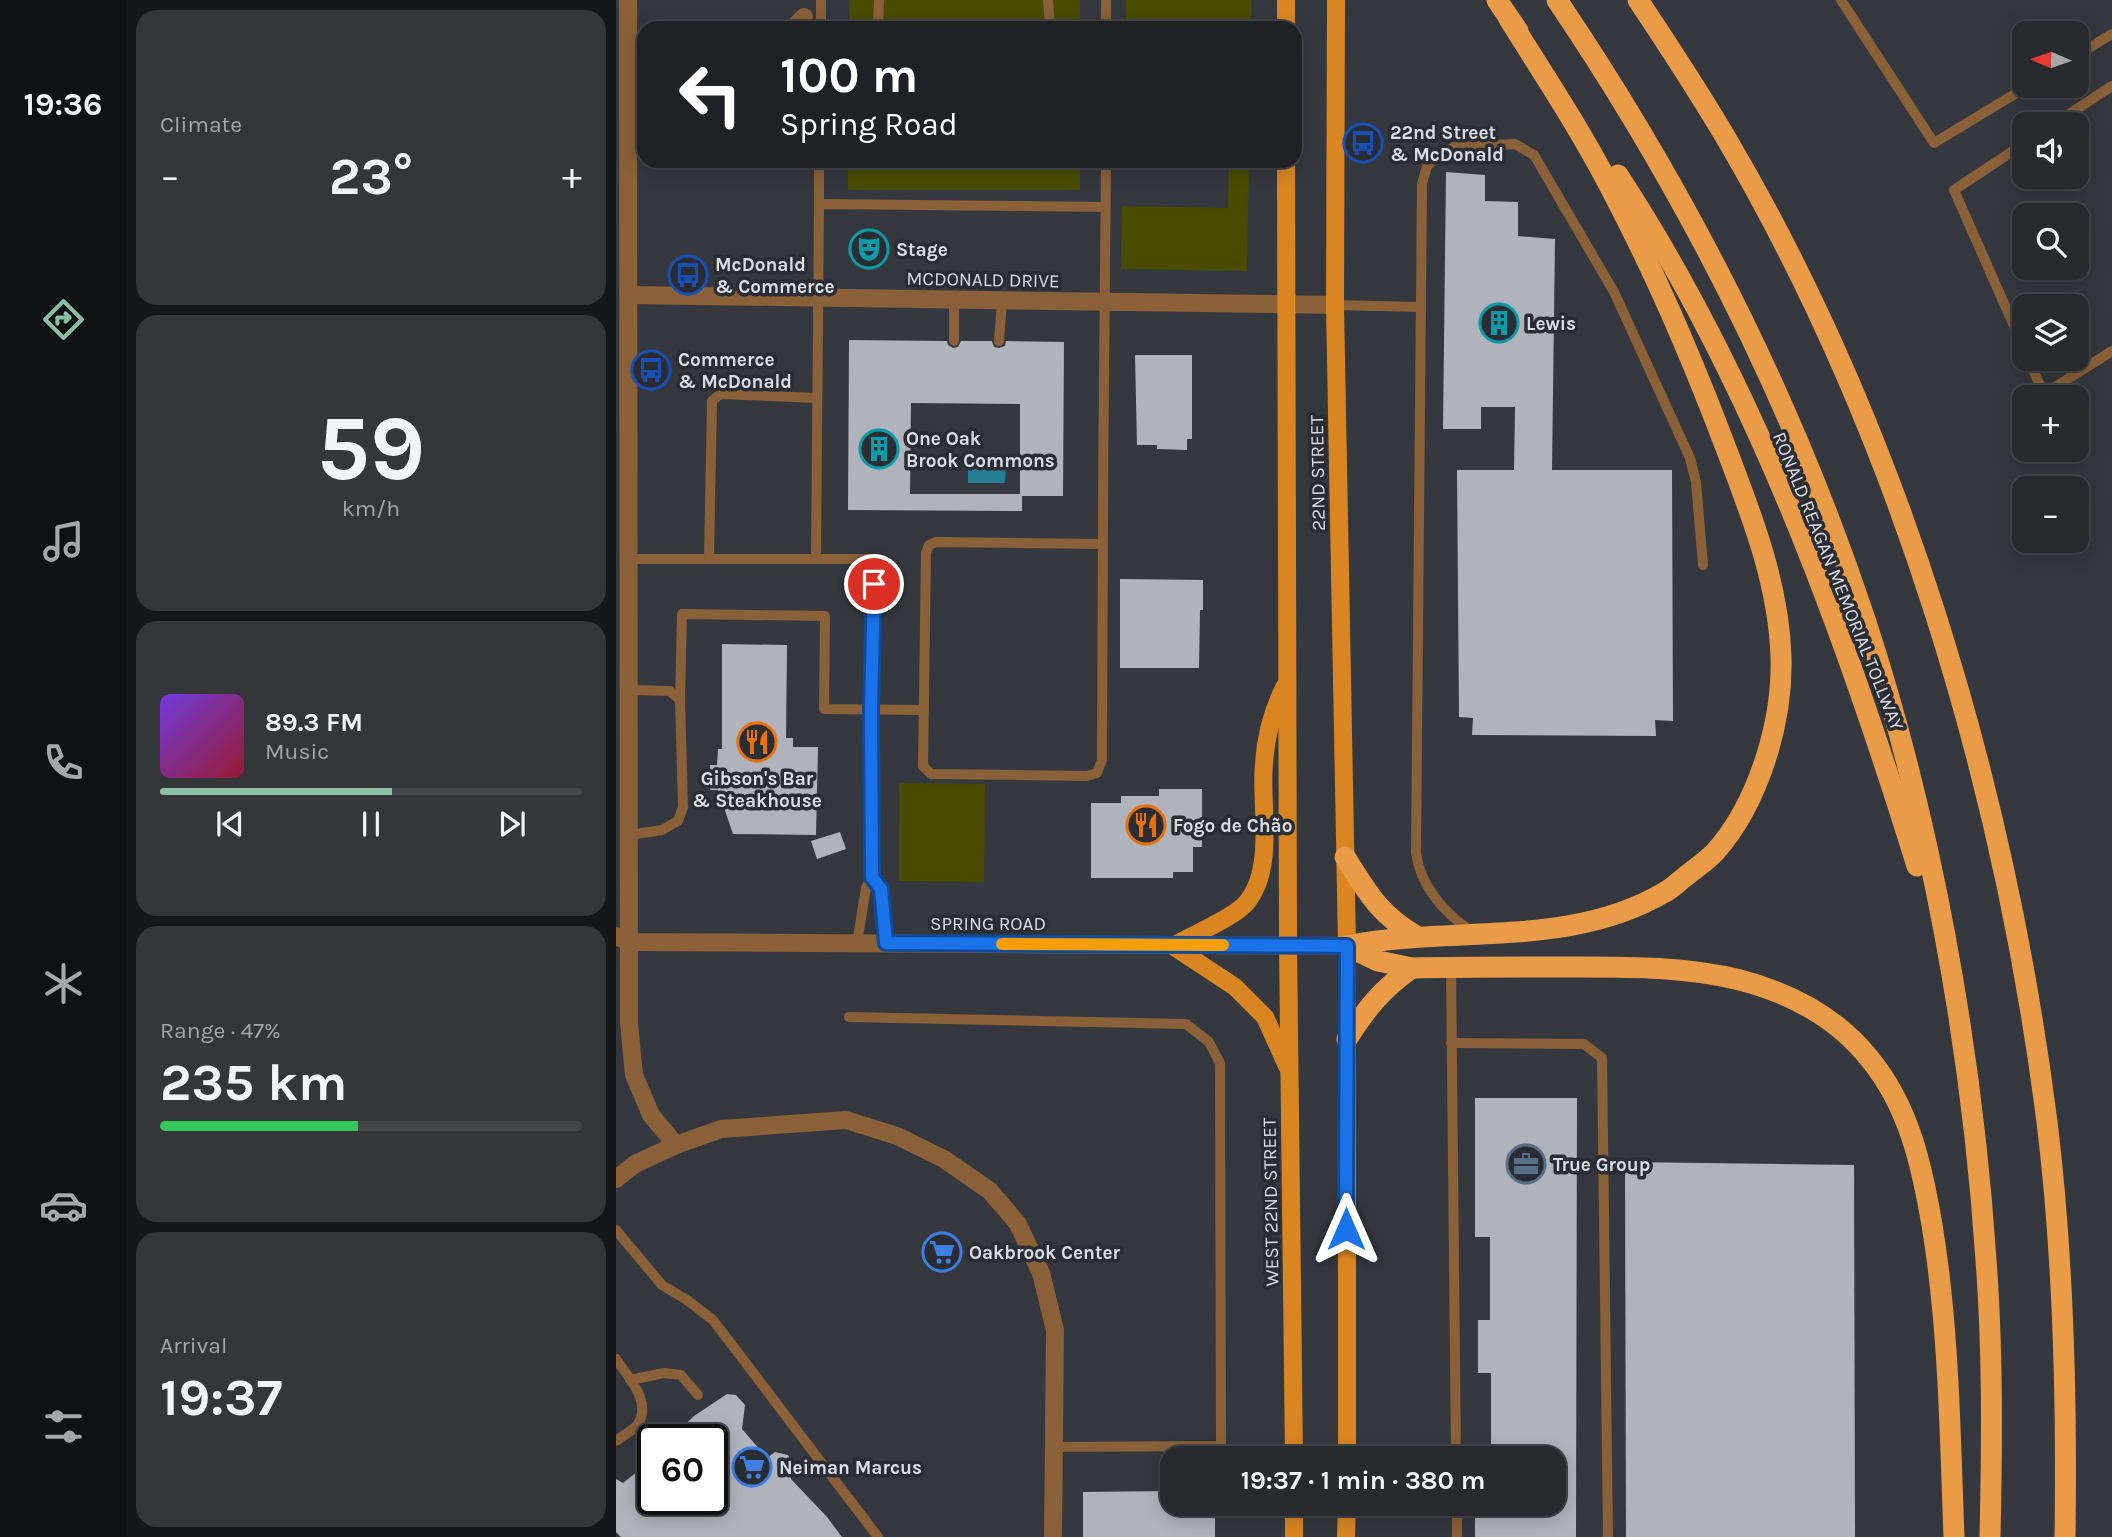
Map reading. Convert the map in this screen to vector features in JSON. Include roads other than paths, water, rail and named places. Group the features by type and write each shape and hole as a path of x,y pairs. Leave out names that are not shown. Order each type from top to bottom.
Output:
{"highway":[{"name":"RONALD REAGAN MEMORIAL TOLLWAY","path":"1497,0 1583,123 1672,263 1734,384 1787,501 1877,735 1922,881 1959,1030"},
{"name":"RONALD REAGAN MEMORIAL TOLLWAY","path":"1557,0 1681,200 1733,301 1780,401 1835,534 1865,621 1916,803 1939,911 1959,1030 1986,1260 1992,1415 1990,1537"},
{"path":"1639,0 1726,138 1765,209 1825,332 1873,443 1942,636 1983,781 2013,910 2035,1036 2056,1216 2063,1307 2071,1537"},
{"path":"1347,946 1416,936 1553,928 1608,918 1666,891 1716,851 1742,813 1763,766 1777,713 1781,658 1777,612 1767,568 1739,482 1702,386 1667,303 1609,185 1509,19"},
{"path":"1345,856 1378,906 1393,922 1416,936"},
{"path":"1347,946 1378,961 1412,968 1653,968 1705,973 1778,993 1812,1009 1847,1033 1870,1059 1898,1102 1918,1155 1925,1186 1945,1327 1954,1537"},
{"path":"1346,1039 1385,987 1412,968"},
{"path":"2065,1390 2065,1537"}],"main road":[{"path":"1286,0 1286,21"},
{"name":"22ND STREET","path":"1336,0 1335,305 1347,946"},
{"name":"22ND STREET","path":"1286,168 1288,946"},
{"path":"1287,682 1272,712 1264,764 1264,844 1261,873 1249,900 1240,910 1174,946 1235,987 1265,1017 1290,1073"},
{"name":"WEST 22ND STREET","path":"1288,946 1294,1446"},
{"path":"1347,946 1347,1446"},
{"path":"1294,1516 1294,1537"},
{"path":"1346,1537 1347,1516"}],"street":[{"path":"628,0 629,27 623,112 630,295 622,375 629,559 630,835 621,942 634,1075 651,1115 676,1145"},
{"name":"MCDONALD DRIVE","path":"630,295 1335,305"},
{"name":"SPRING ROAD","path":"621,942 1347,946"},
{"path":"616,1179 635,1164 676,1145 721,1129 846,1120 897,1136 944,1158 990,1191 1018,1224 1041,1273 1055,1330 1054,1537"}],"lane":[{"path":"811,21 821,0"},
{"path":"878,21 879,0"},
{"path":"1048,0 1050,21"},
{"path":"1106,0 1106,21"},
{"path":"1841,0 1934,143 2012,96"},
{"path":"2090,47 2112,34"},
{"path":"2072,112 2112,86"},
{"path":"1476,934 1453,919 1424,881 1416,853 1422,184 1427,166 1440,155 1454,147 1481,144 1515,144 1534,155 1614,292 1690,458 1696,482 1703,565"},
{"path":"2012,152 1954,190 2012,322"},
{"path":"816,559 819,168"},
{"path":"1103,544 936,542 929,545 926,553 923,766 931,774 1087,776 1097,773 1102,760 1106,168"},
{"path":"819,204 1105,207"},
{"path":"954,300 954,341"},
{"path":"999,341 1002,301"},
{"path":"1335,305 1421,307"},
{"path":"2089,366 2112,351"},
{"path":"2033,371 2044,394 2080,371"},
{"path":"709,559 712,401 715,396 817,398"},
{"path":"629,559 874,559 872,877 866,888 857,943"},
{"path":"630,835 662,830 678,821 683,807 680,699 682,614 825,615 824,709 924,709"},
{"path":"630,690 670,691 680,699"},
{"path":"872,877 881,889 886,943"},
{"path":"1451,967 1456,1446"},
{"path":"849,1017 1186,1024 1209,1042 1220,1063 1222,1446 1054,1447"},
{"path":"1451,1043 1584,1044 1602,1058 1608,1537"},
{"path":"616,1230 662,1285 713,1320 878,1537"},
{"path":"616,1359 636,1388 643,1406 638,1424 616,1441"},
{"path":"631,1380 664,1373 681,1375 698,1395"},
{"path":"1457,1516 1457,1537"}],"water":[{"path":"968,466 1006,466 1005,483 968,483"}],"place":[{"name":"22nd Street & McDonald","path":"1363,143"},
{"name":"Stage","path":"869,249"},
{"name":"McDonald & Commerce","path":"688,275"},
{"name":"Lewis","path":"1499,323"},
{"name":"Commerce & McDonald","path":"651,370"},
{"name":"One Oak Brook Commons","path":"879,449"},
{"name":"Gibson's Bar & Steakhouse","path":"757,742"},
{"name":"Fogo de Chão","path":"1146,825"},
{"name":"True Group","path":"1526,1164"},
{"name":"Oakbrook Center","path":"942,1252"},
{"name":"Neiman Marcus","path":"752,1467"}]}
